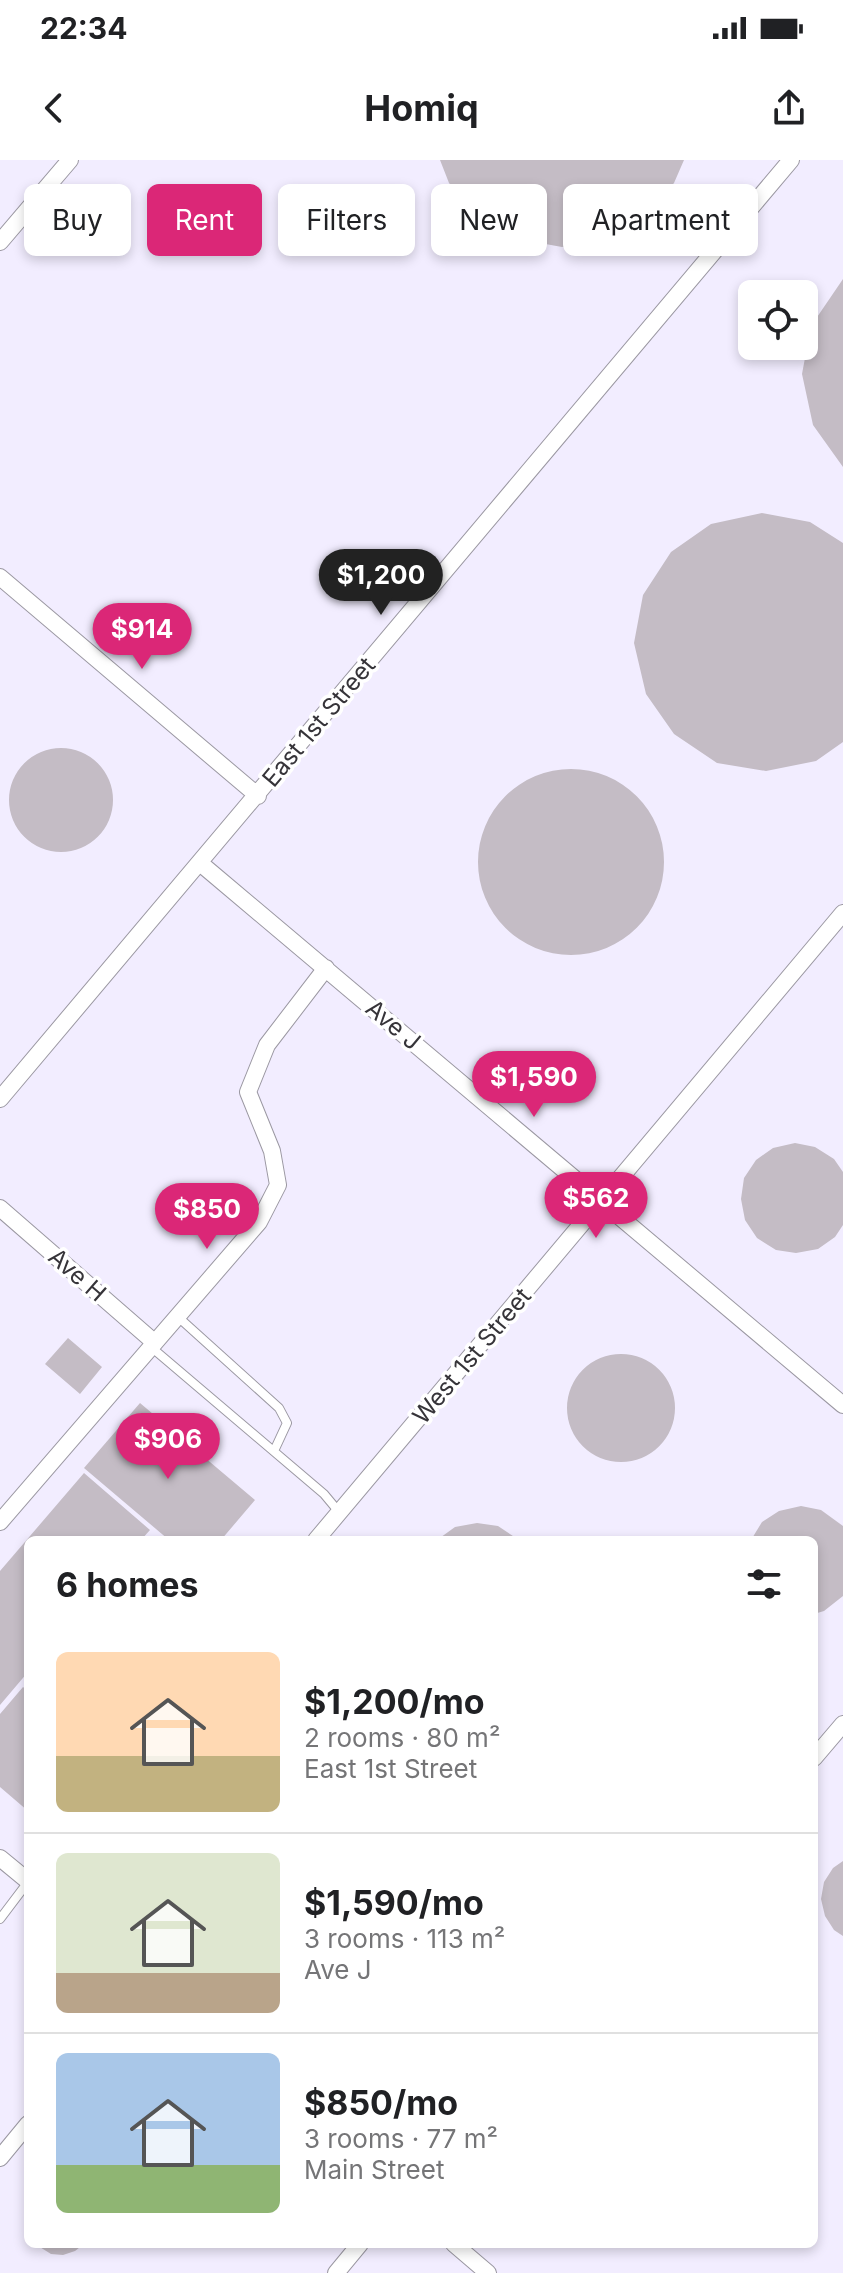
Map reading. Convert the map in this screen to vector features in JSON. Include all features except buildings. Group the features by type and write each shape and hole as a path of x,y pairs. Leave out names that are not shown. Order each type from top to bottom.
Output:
{"street":[{"path":"0,242 70,160"},
{"name":"East 1st Street","path":"0,1099 791,160"},
{"path":"0,577 258,796"},
{"name":"Ave J","path":"200,863 843,1405"},
{"name":"West 1st Street","path":"319,1536 843,913"},
{"path":"0,1522 259,1222 278,1185 272,1151 248,1092 267,1045 326,968"},
{"name":"Ave H","path":"0,1208 152,1344"},
{"path":"818,1753 843,1724"},
{"path":"0,1858 24,1878"},
{"path":"0,2158 24,2129"},
{"path":"336,2273 357,2248"},
{"path":"459,2248 488,2273"}],"lane":[{"path":"177,1316 279,1408 287,1423 274,1451"},
{"path":"152,1344 324,1494 340,1512"},
{"path":"0,1919 24,1886"}],"shaded area":[{"path":"0,160 843,160 843,2273 0,2273"}]}
